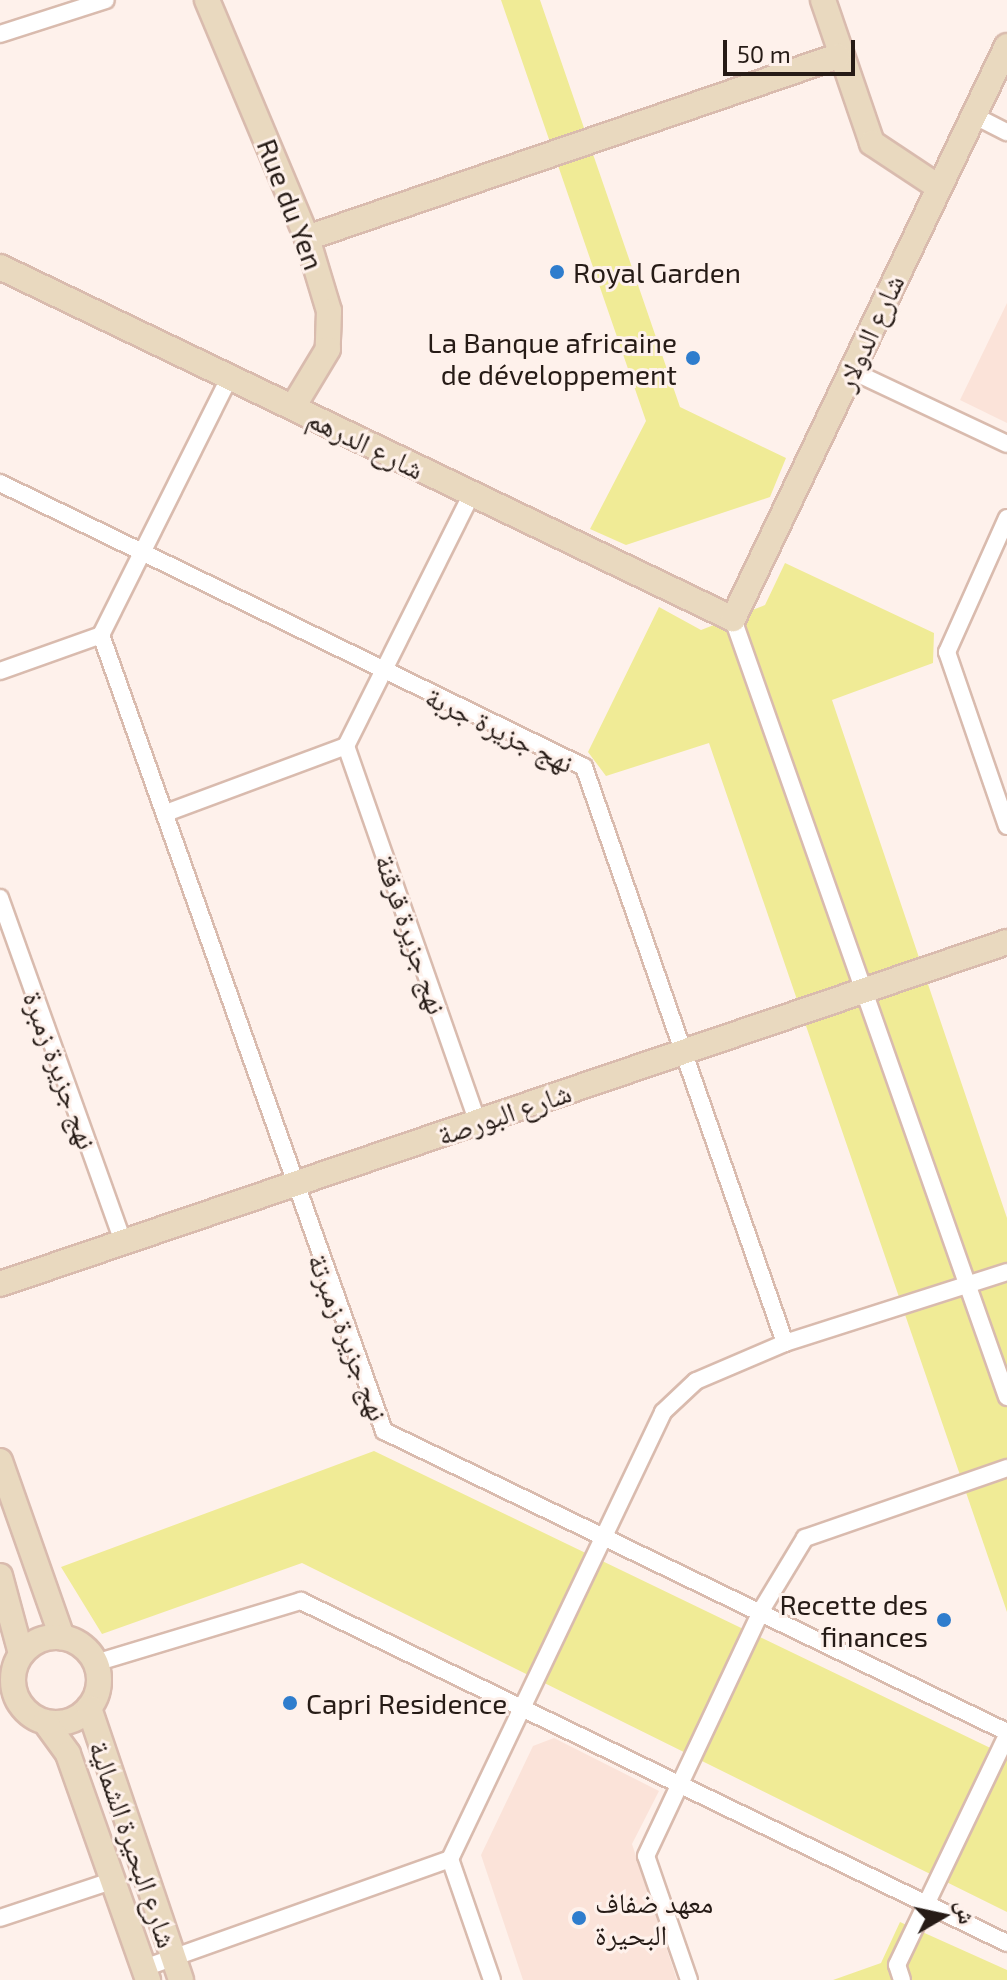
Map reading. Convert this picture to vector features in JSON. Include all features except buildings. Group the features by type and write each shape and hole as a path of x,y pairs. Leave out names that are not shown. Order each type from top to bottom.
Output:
{"street":[{"path":"0,34 106,0"},
{"name":"Rue du Yen","path":"207,0 307,238 329,311 328,349 293,407"},
{"path":"823,0 838,56 872,143 937,186"},
{"name":"شارع الدولار","path":"733,619 937,186 1007,46"},
{"path":"307,238 838,56"},
{"path":"973,115 1007,132"},
{"name":"شارع الدرهم","path":"0,267 733,619"},
{"path":"852,371 1007,444"},
{"path":"0,671 101,635 140,550 229,378"},
{"name":"نهج جزيرة جربة","path":"0,483 384,674 584,767 785,1343"},
{"path":"166,813 346,746 471,495"},
{"path":"1007,518 947,652 1007,826"},
{"path":"733,619 866,989 1007,1397"},
{"name":"نهج جزيرة زمبرتة","path":"101,635 166,813 291,1184 384,1431 762,1609 1007,1734"},
{"name":"نهج جزيرة قرقنة","path":"346,746 478,1123"},
{"name":"نهج جزيرة زمبرة","path":"0,898 123,1241"},
{"name":"شارع البورصة","path":"0,1284 1007,942"},
{"path":"146,1974 177,1969 450,1859 528,1709 603,1534 677,1394 785,1343 1007,1272"},
{"path":"0,1461 62,1637 95,1663 99,1686 89,1708 61,1723 45,1722 10,1707 11,1670 0,1576"},
{"path":"689,1980 646,1856 762,1609 805,1538 1007,1468"},
{"path":"95,1663 301,1601 528,1709 925,1906 1007,1943"},
{"path":"11,1670 62,1637"},
{"name":"شارع البحيرة الشمالية","path":"89,1708 177,1969"},
{"name":"شارع البحيرة الشمالية","path":"45,1722 68,1754 146,1974"},
{"path":"902,1980 897,1965 1007,1734"},
{"path":"450,1859 492,1980"},
{"path":"0,1918 114,1880"}],"shaded area":[{"path":"501,0 540,0 680,407 786,458 770,497 626,545 590,529 646,421"},
{"path":"1007,303 1007,423 960,400"},
{"path":"785,563 934,633 933,663 832,700 1007,1218 1007,1612 709,743 606,776 588,752 659,607 701,630 765,605"},
{"path":"374,1451 1007,1756 1007,1912 302,1563 102,1634 61,1567"},
{"name":"معهد ضفاف البحيرة","path":"554,1738 659,1791 632,1844 677,1980 523,1980 481,1855 533,1746"},
{"path":"900,1922 1007,1970 1007,1980 833,1980 881,1963"}],"place":[{"name":"Royal Garden","path":"557,272"},
{"name":"La Banque africaine de développement","path":"693,358"},
{"name":"Recette des finances","path":"944,1620"},
{"name":"Capri Residence","path":"290,1703"},
{"name":"معهد ضفاف البحيرة","path":"579,1918"}]}
